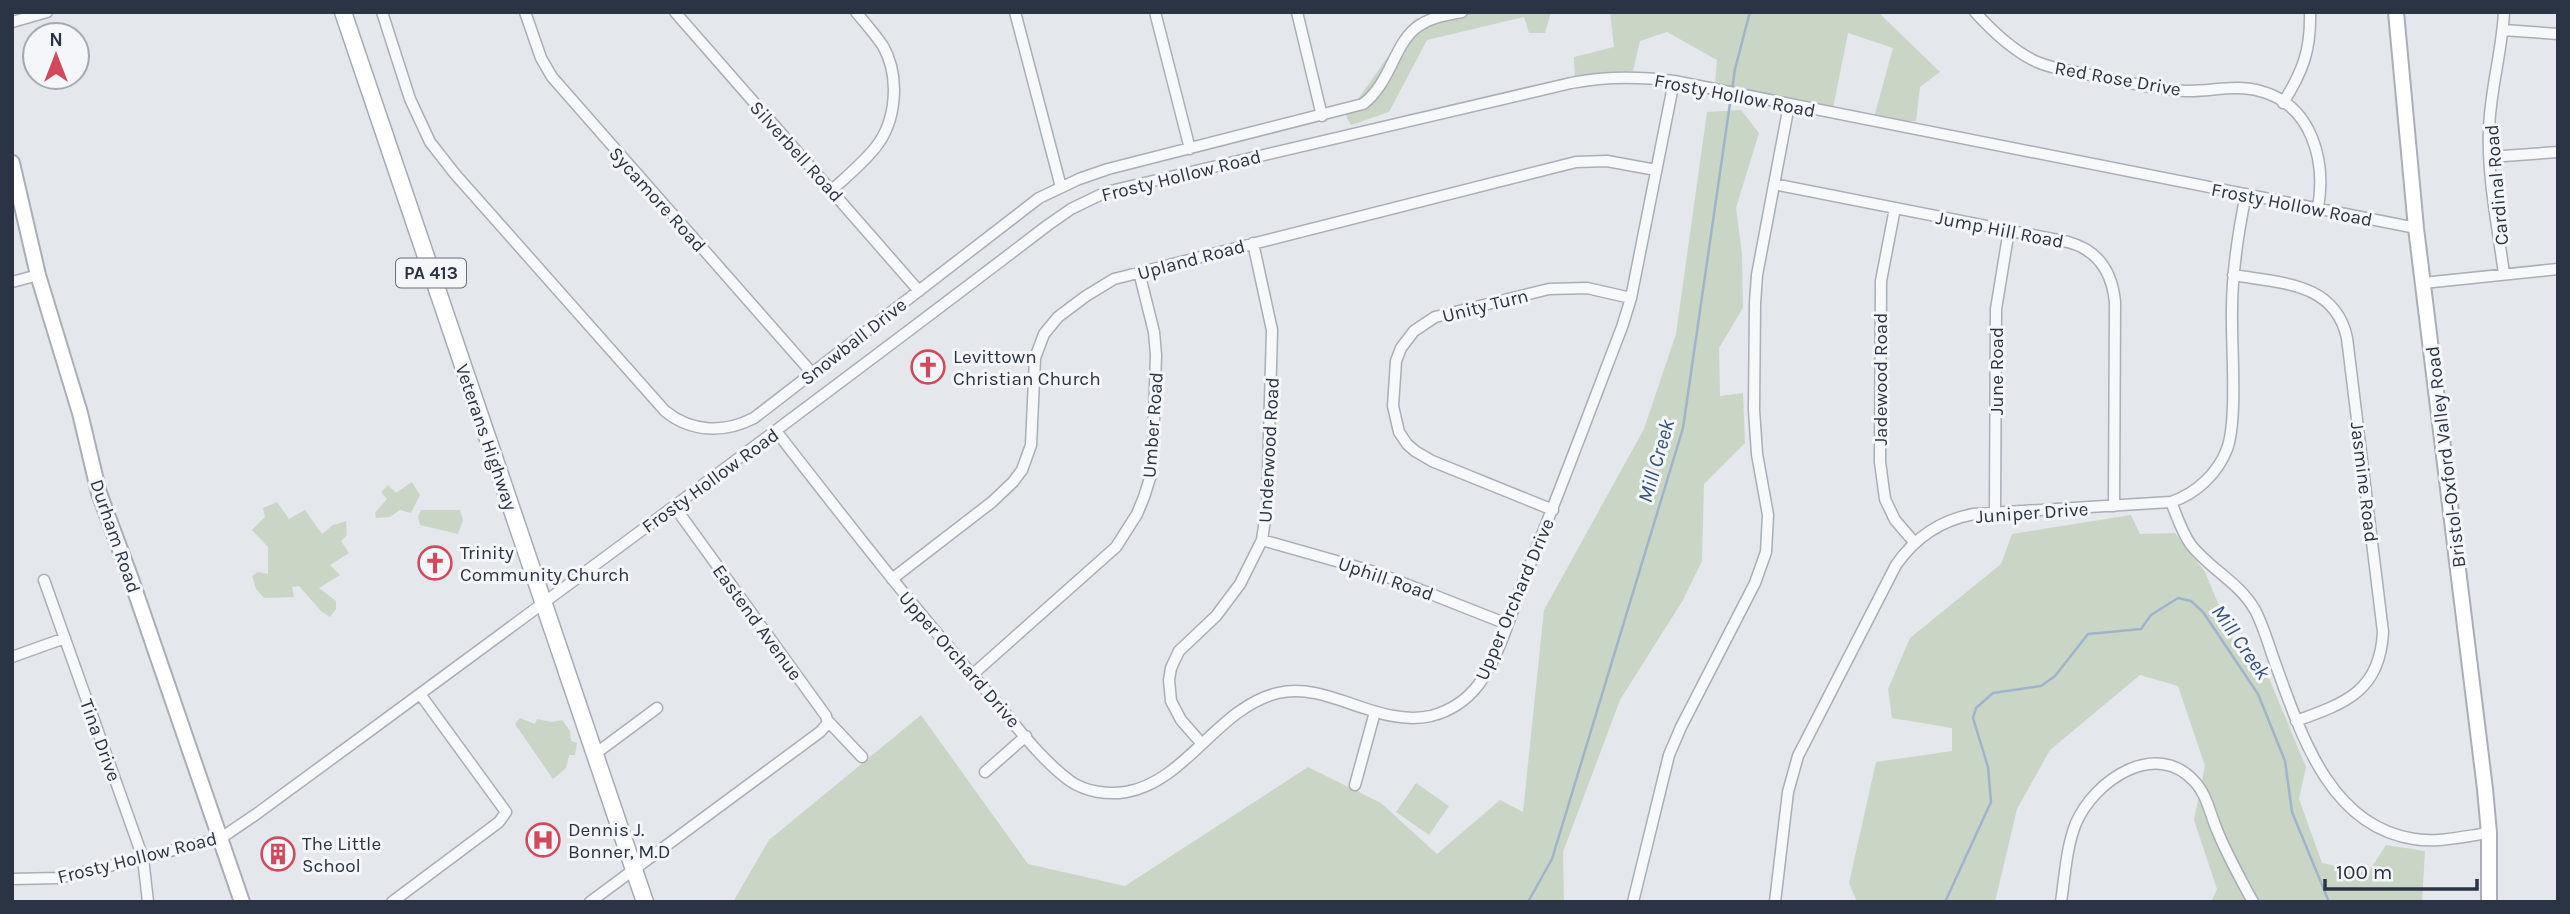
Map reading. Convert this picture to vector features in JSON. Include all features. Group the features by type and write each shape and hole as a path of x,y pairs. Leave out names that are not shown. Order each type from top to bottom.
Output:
{"main road":[{"name":"Veterans Highway","path":"343,12 645,902"},
{"name":"Bristol-Oxford Valley Road","path":"2396,12 2416,228 2489,833 2489,902"},
{"name":"Durham Road","path":"12,163 38,275 80,413 99,493 136,592 242,902"}],"street":[{"path":"12,22 47,12"},
{"name":"Snowball Drive","path":"382,12 410,99 430,142 455,174 665,411 681,421 707,429 733,427 754,418 1020,212 1061,187 1108,169 1354,107 1374,95 1409,35 1435,15 1462,12"},
{"name":"Sycamore Road","path":"525,12 541,58 552,77 812,373"},
{"name":"Silverbell Road","path":"675,12 919,291"},
{"path":"832,190 875,148 883,136 893,106 892,70 887,54 856,12"},
{"path":"1015,12 1061,187"},
{"path":"1156,12 1190,149"},
{"path":"1297,12 1322,116"},
{"name":"Red Rose Drive","path":"1975,12 2025,56 2054,67 2156,88 2187,91 2237,88 2259,91 2284,103 2301,119 2317,149 2322,179 2318,208"},
{"path":"2284,103 2296,83 2310,44 2310,12"},
{"name":"Cardinal Road","path":"2504,12 2491,96 2490,157 2504,274"},
{"path":"2503,30 2558,34"},
{"name":"Frosty Hollow Road","path":"12,879 59,878 221,838 256,815 776,431 1048,225 1078,205 1107,192 1571,83 1615,76 1674,81 2416,228"},
{"name":"Upper Orchard Drive","path":"776,431 892,579 972,675 1055,767 1072,782 1096,792 1136,790 1158,780 1250,705 1277,694 1308,693 1405,718 1422,718 1446,711 1460,703 1478,686 1488,671 1553,510 1622,327 1631,298 1674,81"},
{"path":"1633,902 1669,755 1755,583 1766,551 1768,515 1757,454 1754,410 1755,303 1757,275 1789,105"},
{"path":"2490,157 2558,152"},
{"name":"Upland Road","path":"892,579 992,502 1022,470 1031,445 1035,358 1039,345 1058,317 1114,279 1576,162 1607,161 1656,170"},
{"name":"Jump Hill Road","path":"1774,184 2078,244 2094,254 2110,276 2115,302 2114,506"},
{"name":"Juniper Drive","path":"1774,902 1788,792 1798,756 1896,565 1914,542 1934,527 1974,514 2171,502 2195,489 2221,462 2228,445 2232,407 2233,275 2246,194"},
{"name":"Jadewood Road","path":"1895,208 1881,290 1880,461 1885,499 1895,520 1914,542"},
{"name":"June Road","path":"1996,513 1996,309 2009,230"},
{"name":"Underwood Road","path":"1202,744 1181,720 1171,701 1171,667 1179,651 1232,597 1250,568 1262,540 1267,506 1272,330 1253,243"},
{"path":"2423,283 2558,269"},
{"name":"Umber Road","path":"972,675 1116,547 1137,514 1150,478 1156,355 1154,332 1139,272"},
{"path":"12,282 38,275"},
{"name":"Jasmine Road","path":"2233,275 2301,287 2321,296 2338,313 2347,338 2383,632 2382,649 2370,679 2351,699 2296,721"},
{"name":"Unity Turn","path":"1553,510 1415,452 1399,432 1395,418 1393,387 1396,361 1401,348 1414,331 1435,317 1560,287 1587,288 1631,298"},
{"path":"2171,502 2191,545 2235,584 2254,608 2296,721 2316,761 2348,807 2375,827 2416,840 2489,833"},
{"name":"Eastend Avenue","path":"674,506 827,720 862,757"},
{"name":"Uphill Road","path":"1262,540 1375,572 1507,624"},
{"name":"Tina Drive","path":"44,580 143,858 148,902"},
{"path":"12,657 65,638"},
{"path":"392,902 499,822 506,812 420,694"},
{"path":"595,754 657,708"},
{"path":"1355,785 1375,712"},
{"path":"590,902 813,738 827,725 827,720"},
{"path":"985,772 1027,736"},
{"path":"2061,902 2070,840 2083,809 2122,771 2146,763 2159,763 2180,770 2197,784 2252,902"}],"green space":[{"path":"1442,12 1551,12 1545,33 1529,33 1524,17 1427,40 1389,112 1351,125 1346,116 1414,20"},
{"path":"1610,12 1878,12 1940,72 1920,87 1916,121 1873,121 1893,48 1848,33 1833,108 1715,84 1717,60 1667,32 1640,41 1633,71 1575,78 1574,57 1614,47"},
{"path":"1741,110 1759,133 1736,208 1742,254 1743,308 1719,348 1720,396 1743,393 1745,443 1704,484 1702,561 1683,600 1620,700 1563,852 1564,902 733,902 769,840 921,715 1028,864 1125,886 1308,767 1381,803 1437,854 1500,800 1523,812 1544,610 1644,429 1676,334 1707,112"},
{"path":"412,482 420,495 411,513 400,510 390,517 376,518 375,513 387,499 381,492 388,485 396,493"},
{"path":"277,502 289,519 305,510 322,534 333,525 346,521 347,535 341,541 349,553 330,565 340,575 319,588 336,601 336,609 330,617 321,611 299,586 292,587 294,597 264,598 256,589 252,576 258,572 268,574 268,547 252,530 265,517 263,508"},
{"path":"421,510 460,510 463,520 458,534 420,525 418,517"},
{"path":"2131,515 2140,534 2175,533 2205,572 2241,658 2261,659 2306,767 2299,799 2322,863 2368,873 2386,845 2425,851 2422,902 2211,902 2217,889 2194,820 2205,766 2178,686 2140,675 2050,750 2017,809 1995,902 1857,902 1849,883 1876,762 1952,751 1952,728 1892,718 1888,689 1910,638 2001,564 2012,534"},
{"path":"520,718 535,724 537,719 552,722 562,720 570,731 571,741 577,743 575,755 569,755 566,768 553,779 515,724"},
{"path":"1416,783 1449,806 1429,835 1396,812"}],"waterway":[{"name":"Mill Creek","path":"1528,902 1552,859 1683,428 1735,69 1750,12"},
{"name":"Mill Creek","path":"1945,902 1991,802 1988,767 1973,718 1976,708 1993,693 2041,686 2055,676 2088,634 2141,629 2151,615 2178,598 2191,601 2203,612 2258,694 2285,761 2292,812 2329,902"}],"place":[{"name":"Levittown Christian Church","path":"928,367"},
{"name":"Trinity Community Church","path":"435,563"},
{"name":"Dennis J. Bonner, M.D","path":"543,840"},
{"name":"The Little School","path":"278,854"}]}
